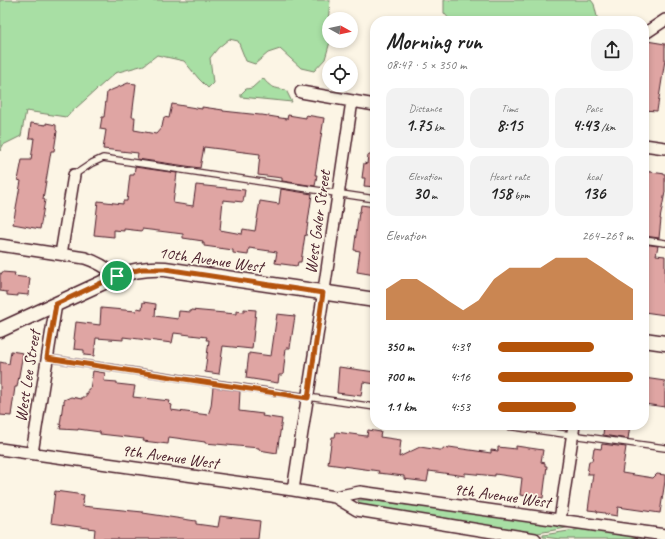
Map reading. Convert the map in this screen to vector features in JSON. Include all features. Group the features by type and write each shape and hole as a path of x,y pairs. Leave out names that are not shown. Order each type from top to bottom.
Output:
{"street":[{"path":"649,31 665,20"},
{"path":"301,92 370,104"},
{"name":"West Galer Street","path":"293,490 352,102"},
{"path":"649,146 665,148"},
{"path":"61,254 74,175"},
{"path":"0,245 85,258 96,261 117,276"},
{"name":"10th Avenue West","path":"0,330 117,276 142,269 165,269 370,299"},
{"name":"West Lee Street","path":"32,453 56,304"},
{"path":"649,341 665,343"},
{"path":"560,520 574,430"},
{"name":"9th Avenue West","path":"0,449 335,497 360,492 665,535"},
{"name":"9th Avenue West","path":"335,497 357,510 536,539"}],"lane":[{"path":"74,175 92,163 103,158 370,198"},
{"path":"649,241 665,243"},
{"path":"47,358 370,406"},
{"path":"574,430 665,448"}],"green space":[{"path":"0,0 330,0 329,12 322,12 322,48 328,48 326,56 322,56 322,62 314,71 301,68 280,49 268,53 255,64 246,61 238,41 229,39 218,48 210,58 213,83 208,88 184,61 157,55 144,65 115,73 66,117 26,111 21,136 3,145 0,151"},
{"path":"444,0 591,0 594,4 597,16 447,16 444,13"},
{"path":"263,78 273,87 286,90 292,102 241,97 241,94 246,89 252,88"},
{"path":"358,500 577,526 538,533 537,535 359,504"},
{"path":"588,528 659,539 560,539 543,537 543,535"}],"building":[{"path":"649,41 665,44 665,60 657,111 649,110"},
{"path":"128,83 136,84 132,117 135,117 134,130 156,134 162,127 164,117 169,118 172,104 287,119 288,115 306,118 306,115 324,118 315,175 317,175 315,186 282,181 282,178 258,175 260,154 204,147 200,168 137,159 138,153 103,149 106,130 100,129 102,117 104,117 107,92"},
{"path":"31,123 56,125 57,131 54,151 51,151 43,199 45,200 40,229 13,224 21,181 18,180 22,160 31,160 34,138 29,138"},
{"path":"368,155 370,155 370,187 364,186 365,178 362,178 364,163 367,164"},
{"path":"135,167 177,173 173,203 193,206 196,185 245,190 243,202 223,200 220,230 242,234 243,229 255,231 260,201 279,204 281,189 312,194 301,262 298,262 297,266 275,263 277,252 249,248 248,255 233,253 233,250 204,246 204,243 202,243 203,241 183,238 183,234 142,229 142,231 124,229 124,231 114,230 114,237 94,235 98,201 123,204 123,201 127,201 130,175 134,175"},
{"path":"649,172 665,174 665,192 660,219 659,238 649,237"},
{"path":"361,205 370,206 370,274 357,272 360,251 354,250"},
{"path":"649,245 658,246 656,255 665,256 665,315 649,313"},
{"path":"2,272 15,273 14,276 30,278 28,295 7,295 7,292 0,291 0,273 2,274"},
{"path":"143,302 156,304 155,316 178,319 179,311 191,312 191,310 236,314 236,311 244,312 244,309 256,310 252,349 223,346 219,374 205,372 209,340 206,340 207,337 174,333 172,343 123,337 123,340 96,338 94,356 84,355 84,350 74,349 76,322 100,325 101,308 136,311 137,308 142,309"},
{"path":"277,314 295,316 290,348 286,348 283,375 279,375 278,383 246,378 249,353 271,356"},
{"path":"11,351 23,353 17,387 15,387 11,416 0,415 0,362 9,364"},
{"path":"339,367 370,371 370,383 363,382 361,396 337,393"},
{"path":"93,371 105,373 104,381 135,386 133,397 170,401 169,404 172,405 171,410 208,415 211,406 213,387 240,391 239,411 263,414 262,416 282,419 277,453 259,450 259,448 205,443 169,437 168,444 143,441 144,439 100,434 100,432 78,429 60,429 64,400 71,397 82,399 82,397 86,397 86,393 88,394 88,389 90,389"},
{"path":"649,379 665,381 665,407 649,405"},
{"path":"368,430 381,432 380,437 401,440 399,457 420,447 443,450 443,448 449,449 449,447 491,453 491,450 498,451 498,447 516,449 516,446 543,450 541,462 545,463 545,466 547,466 543,498 520,495 522,478 495,474 495,476 465,473 465,476 429,471 427,482 404,479 404,476 378,473 379,471 328,464 332,437 335,437 336,432 367,436"},
{"path":"604,430 629,430 628,439 603,435"},
{"path":"602,444 626,447 622,473 653,478 657,474 665,475 660,513 618,507 617,516 588,510 593,474 587,474 589,461 592,461 594,448 601,449"},
{"path":"55,491 84,495 82,506 143,512 196,521 196,524 218,527 220,516 260,521 258,539 94,539 95,529 51,523"}],"route":[{"path":"142,269 165,269 323,293 308,398 47,358 56,304 117,276 142,269"}]}
